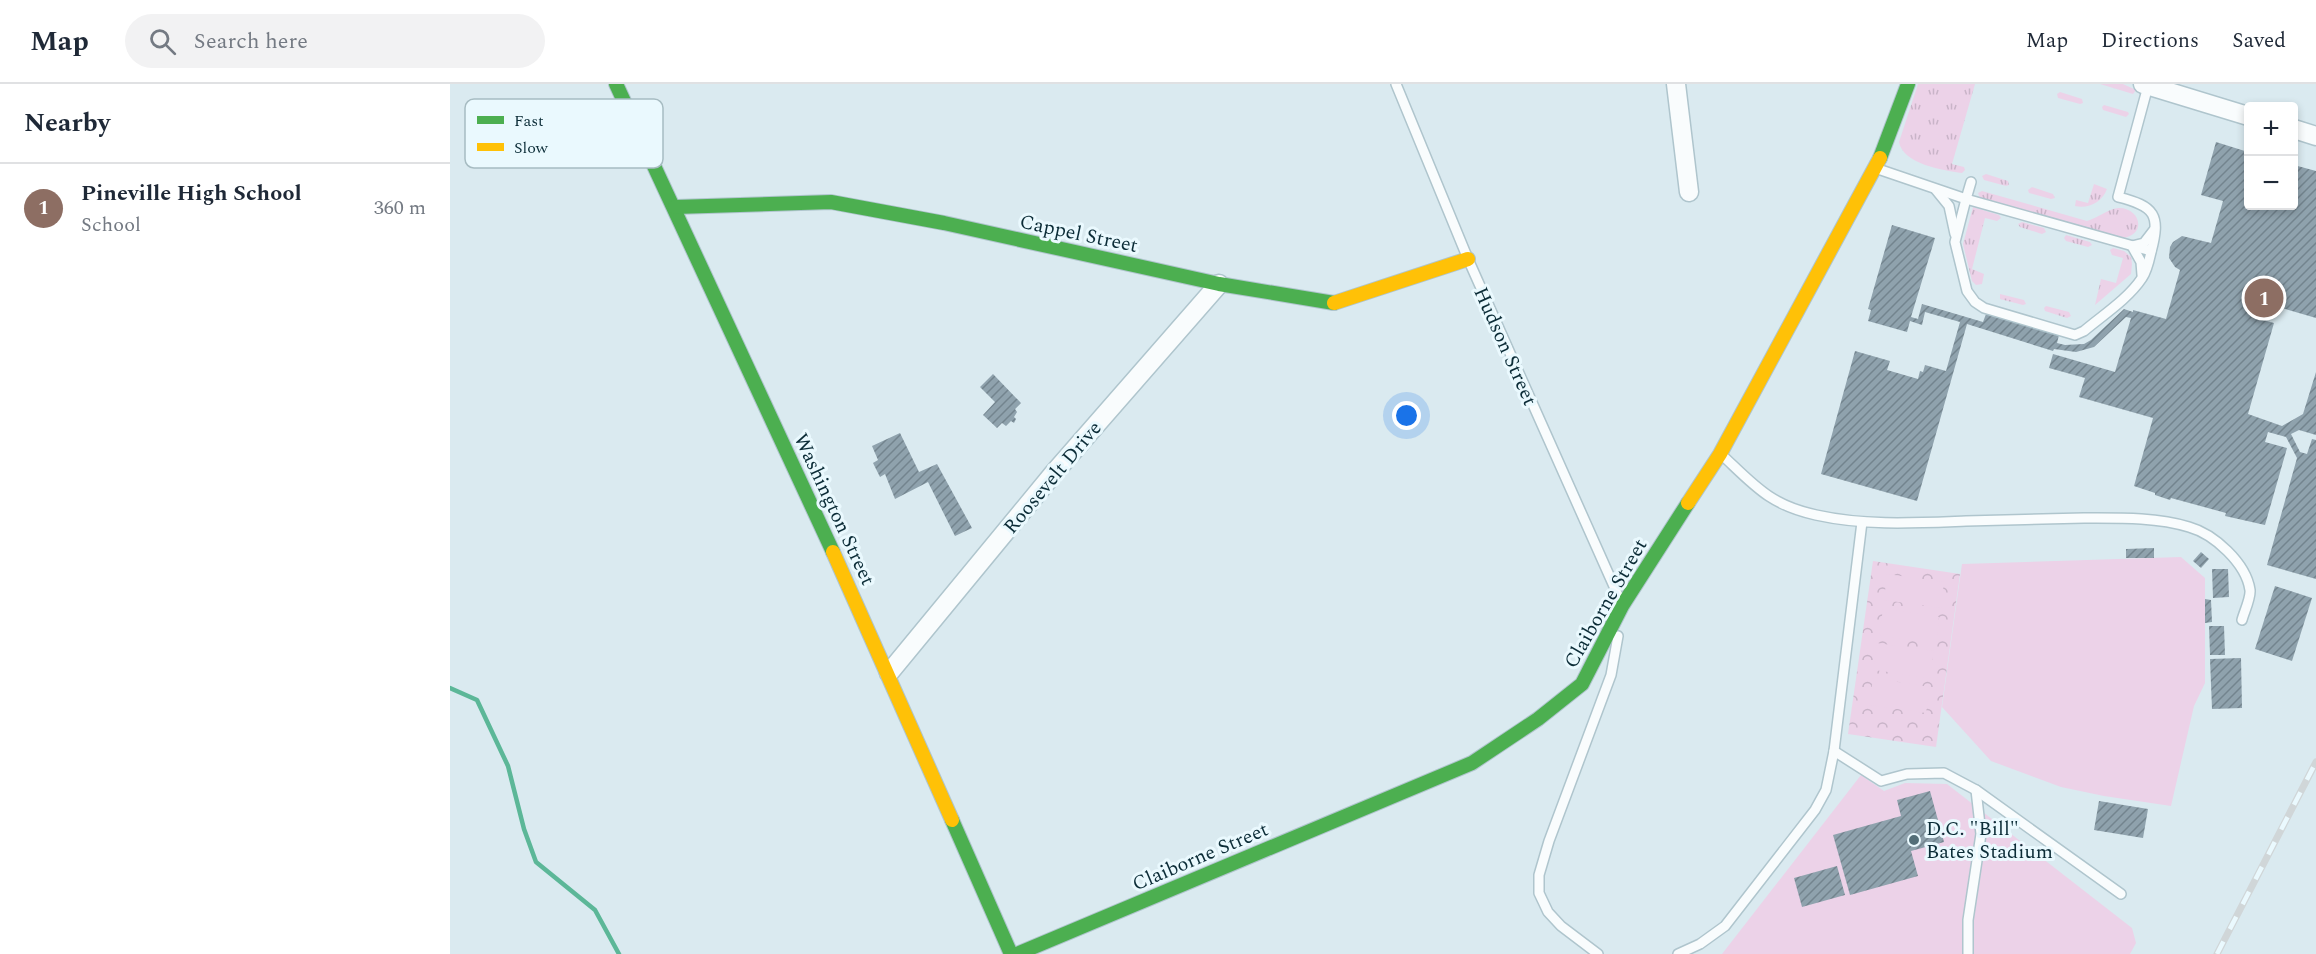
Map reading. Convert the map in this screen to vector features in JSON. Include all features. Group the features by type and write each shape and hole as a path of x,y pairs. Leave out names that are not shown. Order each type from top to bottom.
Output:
{"street":[{"name":"Washington Street","path":"616,84 623,99"},
{"path":"1676,84 1689,192"},
{"name":"Claiborne Street","path":"1017,954 1472,763 1538,719 1582,684 1623,606 1720,454 1875,168 1908,84"},
{"path":"2145,85 2244,115"},
{"path":"2298,130 2316,136"},
{"name":"Washington Street","path":"656,168 889,673 1011,954"},
{"name":"Cappel Street","path":"675,207 831,202 944,223 1219,284 1334,303 1468,259"},
{"name":"Roosevelt Drive","path":"889,673 1053,474 1219,284"}],"lane":[{"name":"Hudson Street","path":"1396,84 1468,259 1623,606"},
{"path":"1935,189 1949,206 1967,291 1975,302 1995,311 2074,335 2084,332 2143,278 2151,251 2156,227 2155,219 2148,208 2140,202 2118,197 2145,85"},
{"path":"1875,168 1966,199 2151,251"},
{"path":"1955,242 1971,182"},
{"path":"2132,246 2144,243 2156,227"},
{"path":"2132,246 2141,262 2143,278"},
{"path":"1720,454 1763,494 1784,507 1817,516 1883,525 2110,518 2148,520 2189,526 2218,542 2233,555 2250,590 2242,620"},
{"path":"1678,954 1700,944 1725,926 1815,810 1826,790 1834,751 1862,522"},
{"path":"1598,954 1561,926 1548,912 1539,893 1539,875 1549,840 1611,675 1623,606"},
{"path":"1834,751 1881,781 1907,774 1944,773 1976,790 2121,894"},
{"path":"1968,954 1968,920 1981,834 1976,790"}],"green space":[{"path":"1918,84 1975,84 1952,164 1964,167 1965,170 1962,173 1924,165 1902,150 1899,142"},
{"path":"2100,84 2123,84 2136,90 2133,94"},
{"path":"2060,92 2082,99 2083,103 2058,98 2057,94"},
{"path":"2104,105 2129,114 2126,117 2103,110"},
{"path":"1986,174 2008,181 2009,185 1984,180 1982,176"},
{"path":"2094,184 2107,189 2102,198 2090,205 2075,206 2076,200 2088,203"},
{"path":"2032,187 2053,194 2055,198 2029,193 2028,190"},
{"path":"1982,191 2087,221 2114,209 2126,209 2136,216 2138,227 2130,236 2122,238 1980,198 1978,193"},
{"path":"1973,207 1999,215 2001,218 1997,221 1985,218 1972,269 1984,274 1982,284 1976,285 1972,281 1963,244"},
{"path":"2022,222 2044,228 2046,232 2042,234 2020,227 2018,224"},
{"path":"2066,235 2090,242 2092,245 2088,247 2066,241 2064,238"},
{"path":"2113,248 2124,251 2131,257 2131,274 2095,305 2101,279 2116,283 2123,258 2112,255 2110,250"},
{"path":"2000,294 2024,300 2026,304 2000,299"},
{"path":"2046,306 2069,312 2071,316 2067,318 2045,311"},
{"path":"2181,557 2205,578 2205,683 2194,706 2171,806 2061,787 1991,761 1942,707 1962,564"},
{"path":"1873,561 1960,574 1936,747 1848,734"},
{"path":"1887,574 1944,582 1941,608 1884,600"},
{"path":"1883,609 1939,617 1936,644 1879,635"},
{"path":"1877,643 1934,651 1930,678 1874,670"},
{"path":"1873,678 1930,687 1926,713 1869,705"},
{"name":"D.C. \"Bill\" Bates Stadium","path":"1861,775 1884,791 1905,783 1947,784 2132,928 2136,943 2130,954 1722,954"}],"building":[{"path":"2216,142 2244,151 2244,210 2298,210 2298,166 2316,171 2316,318 2268,304 2263,320 2274,323 2248,414 2282,426 2303,414 2316,372 2316,435 2299,430 2291,434 2300,452 2307,454 2312,439 2316,440 2316,579 2267,565 2297,458 2286,437 2268,432 2265,442 2287,448 2265,525 2225,516 2226,513 2171,498 2170,500 2134,486 2153,418 2079,397 2085,378 2049,368 2053,354 2115,372 2131,318 2126,317 2094,347 2076,352 2054,349 2053,351 1967,324 1917,501 1821,474 1855,351 1890,361 1887,370 1918,379 1925,365 1946,371 1960,322 1925,312 1922,325 1910,321 1907,332 1868,321 1871,310 1868,309 1892,225 1935,238 1911,317 1918,319 1922,304 1983,322 1986,314 2059,335 2057,343 2084,344 2124,309 2166,319 2180,270 2169,258 2170,247 2182,236 2211,243 2223,201 2201,195"},
{"path":"993,374 1021,403 1015,409 1017,412 1014,423 1011,421 1006,426 1002,423 997,428 983,415 995,402 980,387"},
{"path":"900,433 919,472 937,464 972,528 955,536 928,482 895,499 885,474 880,477 873,463 878,460 872,446"},
{"path":"2154,548 2154,558 2126,558 2126,549"},
{"path":"2201,552 2209,559 2201,568 2193,561"},
{"path":"2212,569 2228,569 2229,597 2213,598"},
{"path":"2275,586 2312,598 2292,661 2255,649"},
{"path":"2205,599 2211,600 2212,622 2205,623"},
{"path":"2209,626 2224,626 2225,655 2210,655"},
{"path":"2241,658 2242,708 2212,709 2210,659"},
{"path":"1930,791 1944,842 1911,851 1918,876 1850,895 1833,835 1901,816 1897,800"},
{"path":"2099,801 2148,809 2143,838 2094,830"},
{"path":"1837,866 1845,895 1802,907 1794,878"}],"waterway":[{"path":"450,688 477,700 508,766 524,829 536,862 595,910 619,954"}],"railway":[{"path":"2217,954 2316,762"}],"traffic: fast":[{"path":"616,84 623,99"},
{"path":"1880,158 1908,84"},
{"path":"655,168 833,552"},
{"path":"675,207 831,202 944,223 1219,284 1334,303"},
{"path":"1017,954 1472,763 1538,719 1582,684 1622,606 1688,503"},
{"path":"952,820 1011,954"}],"traffic: slow":[{"path":"1688,503 1720,454 1880,158"},
{"path":"1334,303 1468,259"},
{"path":"833,552 952,820"}],"place":[{"name":"Pineville High School","path":"2264,298"},
{"name":"D.C. \"Bill\" Bates Stadium","path":"1914,840"}]}
